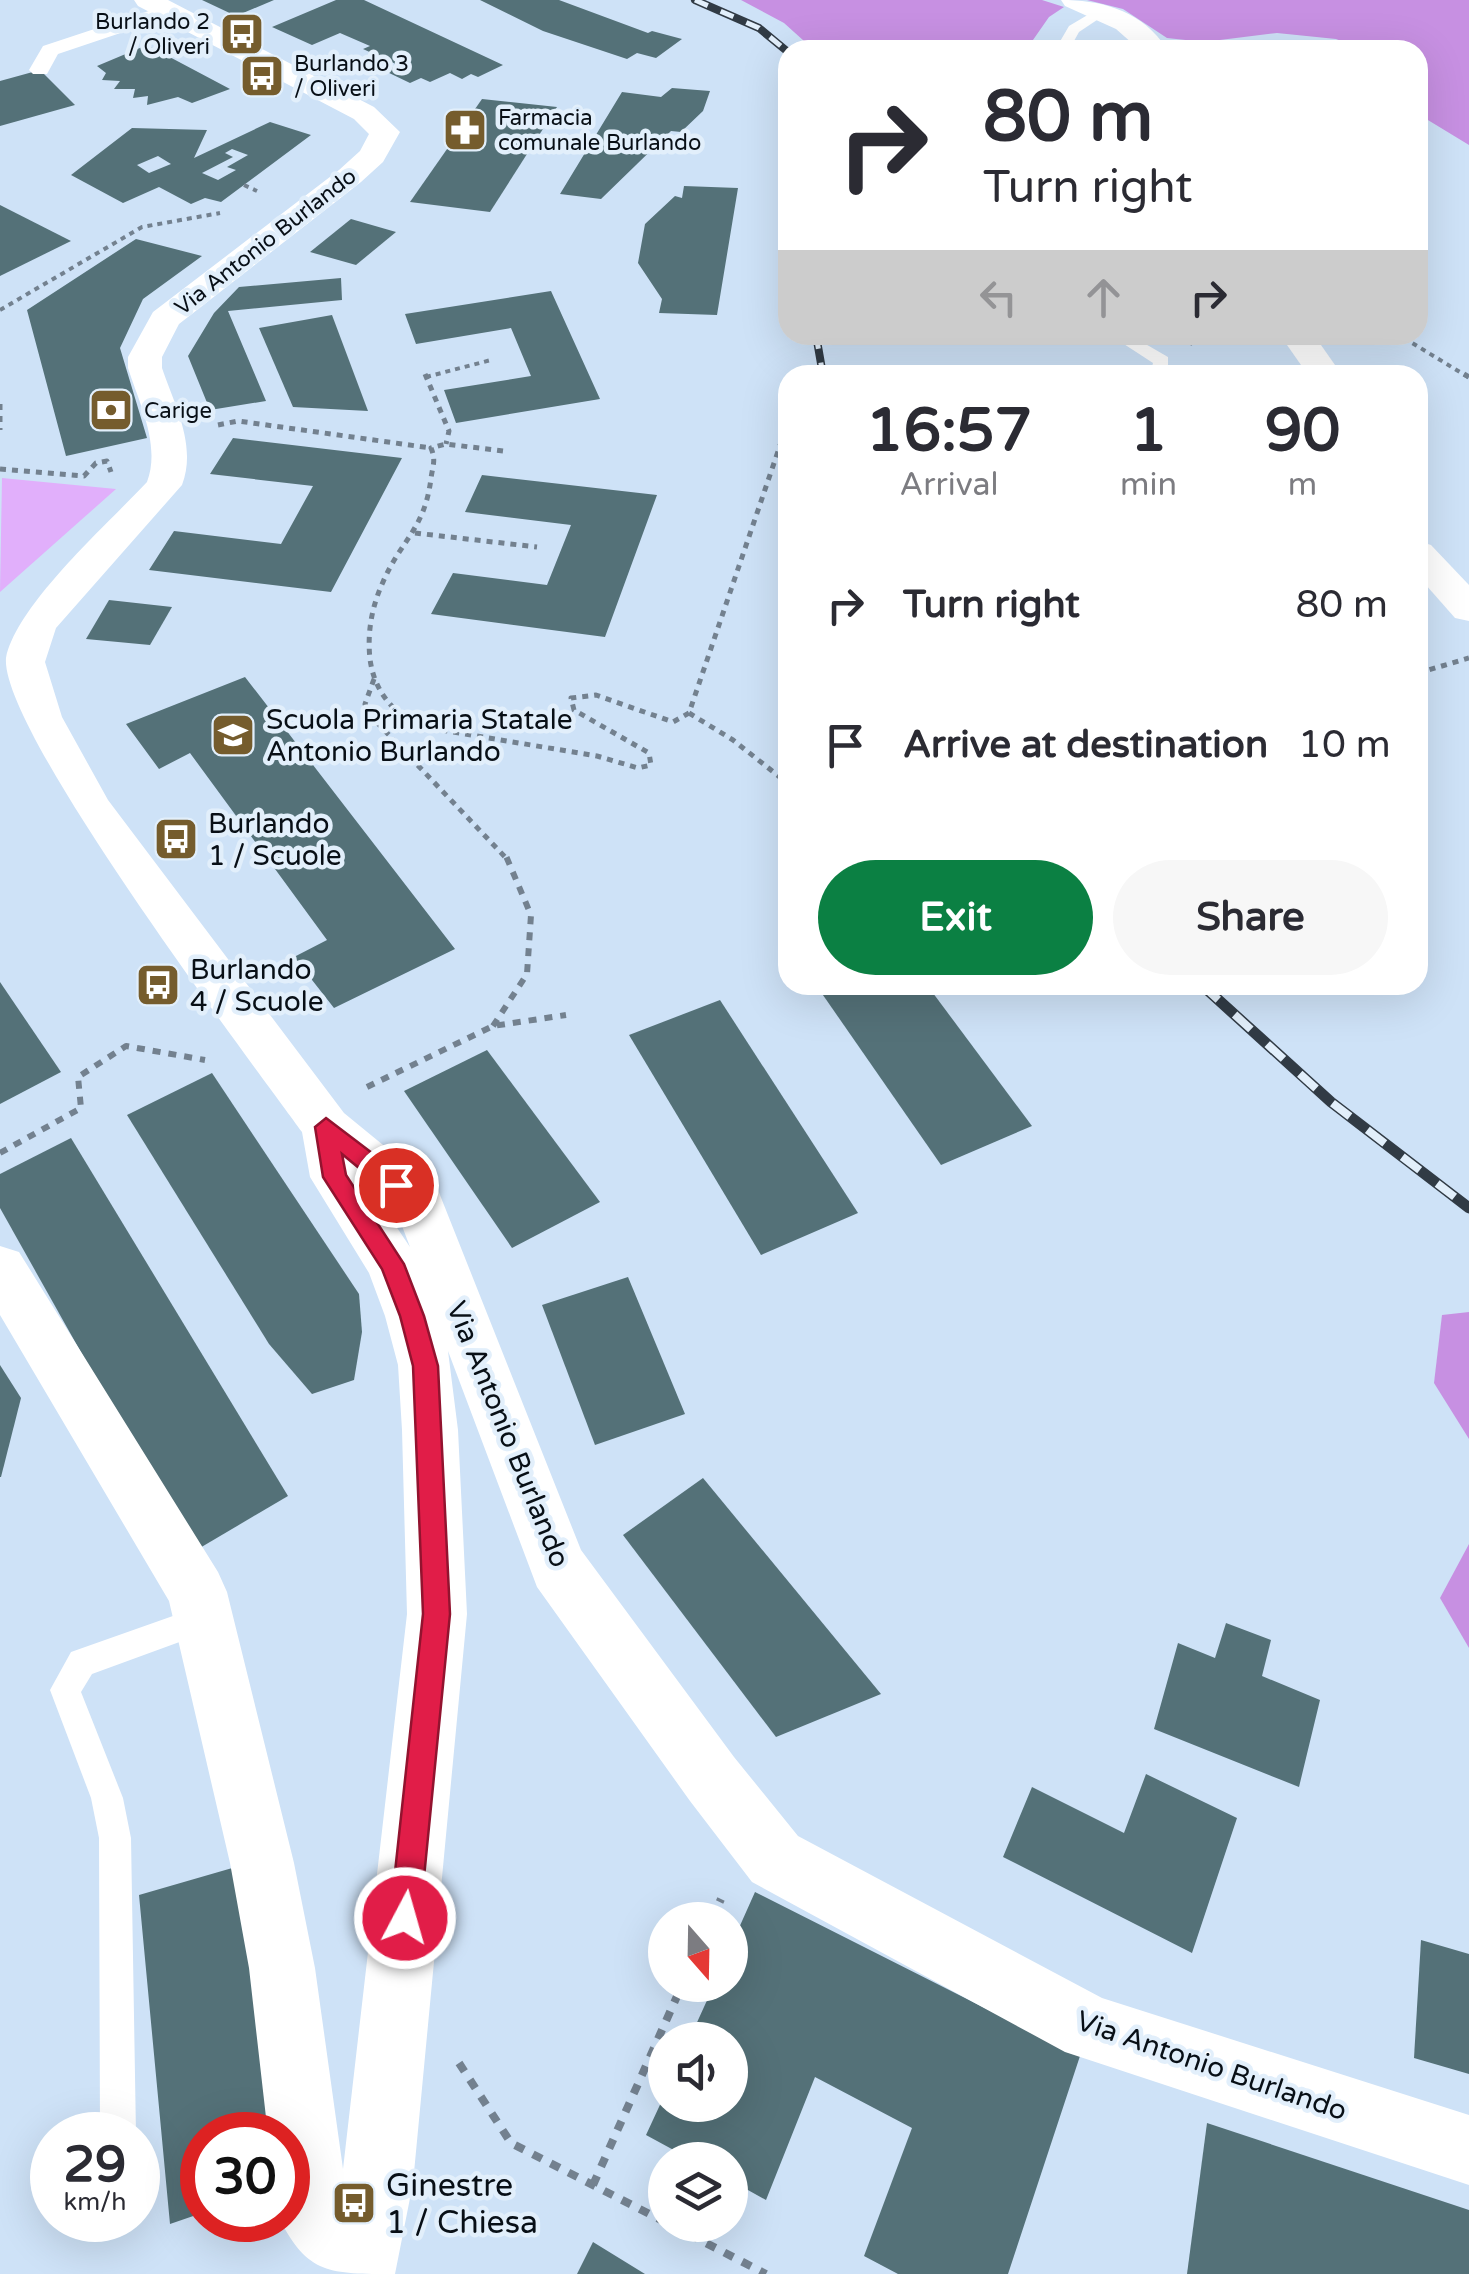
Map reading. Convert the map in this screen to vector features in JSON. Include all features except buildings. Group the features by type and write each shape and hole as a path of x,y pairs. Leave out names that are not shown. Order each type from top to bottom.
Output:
{"street":[{"path":"1074,0 1138,30 1146,40"},
{"path":"40,70 50,50 149,11"},
{"name":"Via Antonio Burlando","path":"149,11 364,112 385,132 372,156 350,176 165,319 149,343 145,368 168,440 170,469 164,486 38,624 25,662 41,717 92,810 321,1119 420,1205 558,1567 776,1859 1089,2028 1469,2150"},
{"path":"1428,564 1469,609"},
{"path":"321,1119 335,1177 392,1264 412,1316 425,1366 437,1614 377,2183 358,2267"},
{"path":"0,1268 197,1592 262,1862 279,1951 313,2214 329,2239 358,2267"}],"lane":[{"path":"1068,40 1074,29 1102,11"},
{"path":"1135,345 1162,361 1161,365"},
{"path":"118,2112 115,1838 107,1798 65,1690 82,1662 204,1618"}],"path":[{"path":"245,194 259,183"},
{"path":"0,310 142,227 217,215 231,204"},
{"path":"1416,345 1469,377"},
{"path":"446,444 450,431 425,374 491,360"},
{"path":"0,404 1,426"},
{"path":"168,440 238,422 431,448 446,444 503,451"},
{"path":"431,448 436,458 429,476 430,496 415,532 382,583 370,624 369,660 391,712 416,726 598,756 638,768 651,765 650,753 574,710 571,698 596,695 673,722 689,714 778,451"},
{"path":"0,469 84,476"},
{"path":"415,532 537,546"},
{"path":"1428,671 1469,658"},
{"path":"374,679 366,694 370,714 504,852 531,916 527,974 494,1026"},
{"path":"689,714 733,740 778,776"},
{"path":"321,1119 494,1026 566,1015"},
{"path":"0,1153 81,1108 78,1077 126,1046 220,1062"},
{"path":"593,2185 674,2002"},
{"path":"450,2050 511,2143 648,2214"},
{"path":"703,2242 766,2274"}],"shaded area":[{"path":"741,0 1042,0 1064,7 1049,17 1033,40 803,40 784,23"},
{"path":"1087,0 1469,0 1469,145 1428,120 1428,40 1339,40 1277,33 1186,40 1167,38 1123,9"},
{"path":"2,478 116,489 0,592"},
{"path":"1469,1312 1469,1439 1434,1383 1442,1315"},
{"path":"1469,1544 1469,1648 1440,1598"}],"railway":[{"path":"695,0 759,28 778,44"},
{"path":"818,345 821,365"},
{"path":"1213,995 1331,1102 1469,1208"}],"place":[{"name":"Burlando 2 / Oliveri","path":"242,34"},
{"name":"Burlando 3 / Oliveri","path":"262,76"},
{"name":"Farmacia comunale Burlando","path":"465,130"},
{"name":"Carige","path":"111,410"},
{"name":"Scuola Primaria Statale Antonio Burlando","path":"233,735"},
{"name":"Burlando 1 / Scuole","path":"176,839"},
{"name":"Burlando 4 / Scuole","path":"158,985"},
{"name":"Ginestre 1 / Chiesa","path":"354,2203"}],"route":[{"path":"396,1185 326,1127 335,1177 392,1264 412,1316 425,1366 437,1614 405,1918"}]}
